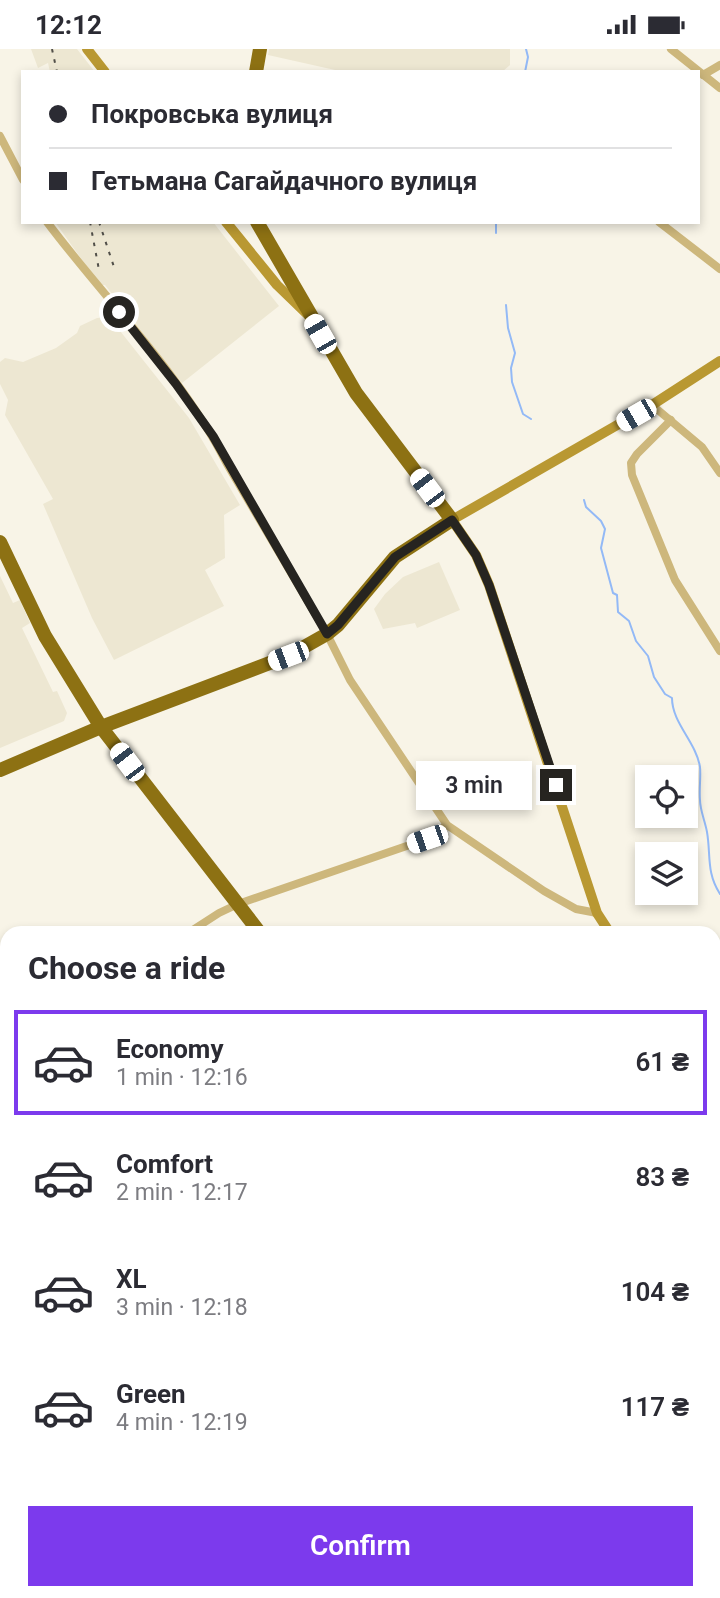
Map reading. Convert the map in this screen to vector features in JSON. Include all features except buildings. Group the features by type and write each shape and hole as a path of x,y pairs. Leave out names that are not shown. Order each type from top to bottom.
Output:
{"highway":[{"path":"256,70 260,49"},
{"path":"0,771 101,727 288,656 338,625 395,557 452,520 356,393 258,224"},
{"path":"0,542 45,636 101,727 194,851 255,926"}],"main road":[{"path":"88,49 104,70"},
{"path":"228,224 277,285 310,316"},
{"path":"605,926 597,913 489,585 476,555 452,520 652,405 720,361"}],"street":[{"path":"671,49 697,70"},
{"path":"703,75 720,65"},
{"path":"700,73 720,88"},
{"path":"0,136 21,176"},
{"path":"49,224 176,384 213,436 327,634 350,680 447,825 544,891 576,909 597,913"},
{"path":"662,224 720,269"},
{"path":"652,405 702,447 720,473"},
{"path":"671,420 637,454 631,463 632,475 675,580 720,651"},
{"path":"199,926 238,904 427,839 447,825"}],"shaded area":[{"path":"31,49 77,49 93,70 50,70 48,63 38,68"},
{"path":"269,49 510,49 510,65 504,70 335,70 268,55"},
{"path":"56,224 215,224 279,306 182,383 105,285 100,285"},
{"path":"109,317 189,418 240,505 224,515 225,558 205,570 224,606 114,660 92,618 43,504 53,499 5,415 8,400 0,384 0,362 5,358 23,362 56,348 77,333 80,326 97,318"},
{"path":"439,562 460,610 417,628 415,623 383,629 374,609 385,594 403,577"},
{"path":"0,576 13,603 20,600 30,623 22,628 53,692 57,691 67,713 64,721 0,748"}],"waterway":[{"path":"525,70 528,57 526,49"},
{"path":"496,224 496,233"},
{"path":"506,305 508,328 515,353 511,368 512,382 523,414 531,419"},
{"path":"584,500 586,507 601,521 605,529 601,548 613,593 617,595 618,612 629,621 636,641 648,656 654,677 665,694 672,698 676,716 698,758 700,804 707,832 711,871 720,894"}],"railway":[{"path":"52,49 57,70"},
{"path":"90,224 99,270"},
{"path":"100,224 115,270"}],"route":[{"path":"119,312 213,436 327,634 338,625 395,557 452,520 476,555 489,585 556,785"}]}
